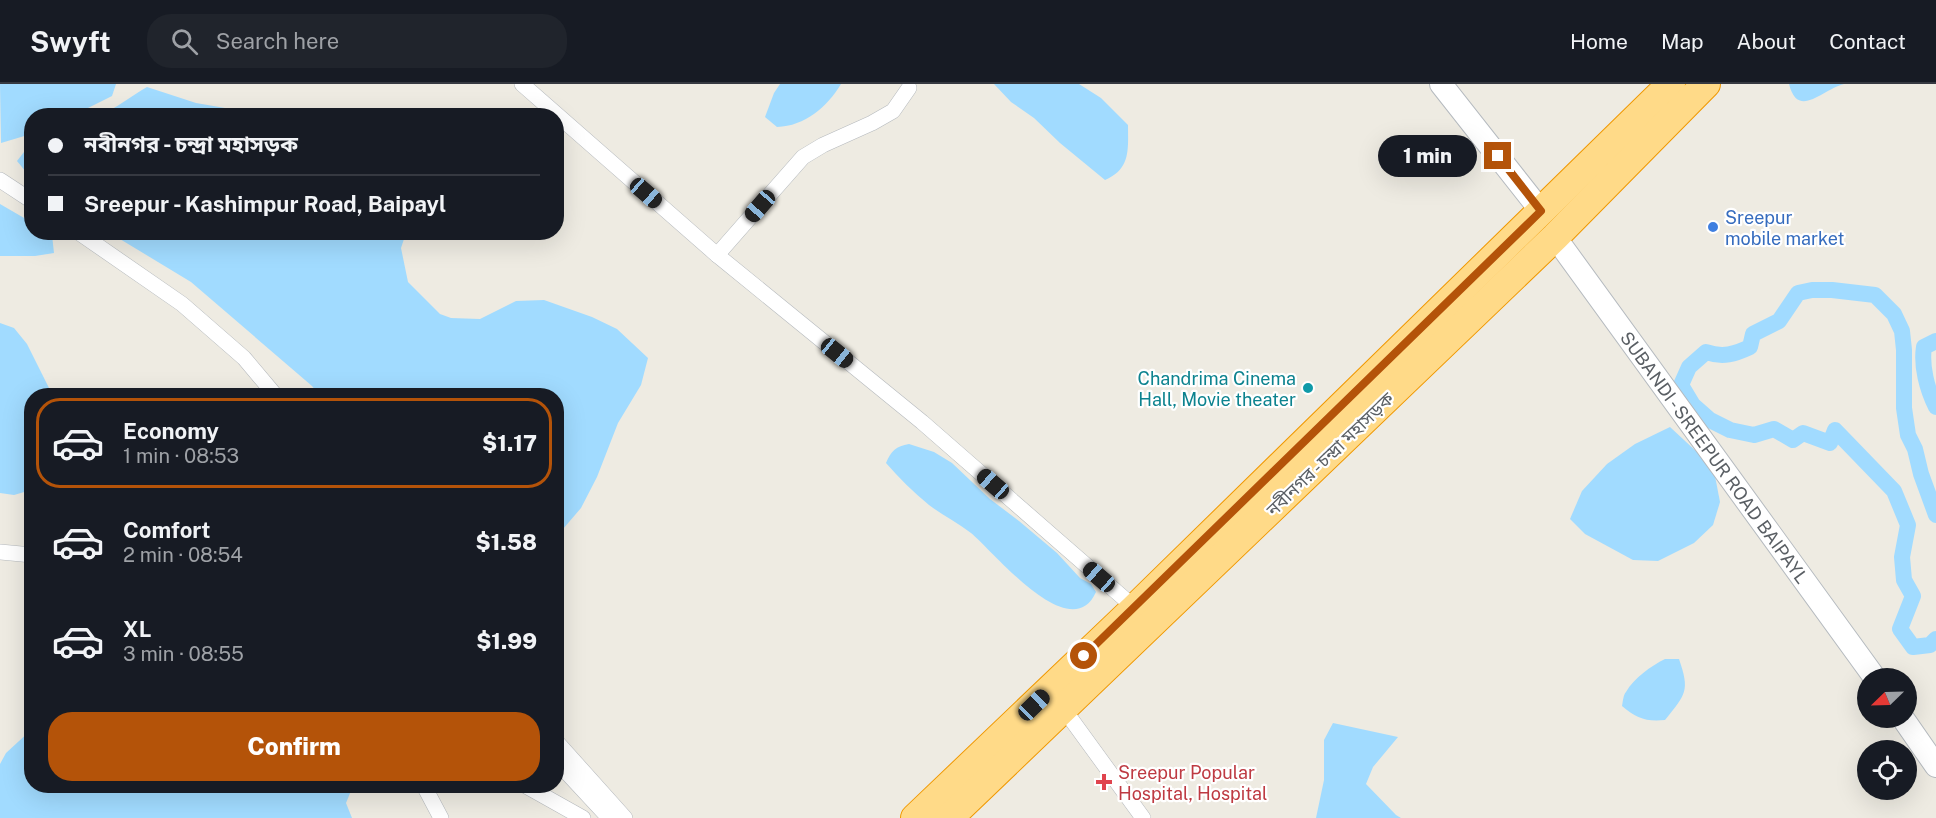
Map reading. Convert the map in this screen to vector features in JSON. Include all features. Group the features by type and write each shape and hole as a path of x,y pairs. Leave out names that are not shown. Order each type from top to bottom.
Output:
{"highway":[{"name":"নবীনগর - চন্দ্রা মহাসড়ক","path":"915,818 1135,608 1671,84"},
{"name":"নবীনগর - চন্দ্রা মহাসড়ক","path":"949,818 1555,237 1706,84"}],"street":[{"path":"522,84 549,108"},
{"path":"1441,84 1541,211"},
{"path":"717,255 803,157 893,111 909,88"},
{"path":"564,121 717,255 922,422 1135,608"},
{"path":"0,180 24,196"},
{"name":"SUBANDI - SREEPUR ROAD BAIPAYL","path":"1555,237 1868,668"},
{"path":"90,240 182,304 216,323 280,388"},
{"path":"182,304 244,358 269,388"},
{"path":"0,552 24,554"},
{"path":"1063,708 1143,818"},
{"path":"1910,728 1936,766"},
{"path":"564,750 625,818"},
{"path":"564,770 609,818"},
{"path":"428,793 441,818"},
{"path":"538,793 583,818"}],"water":[{"path":"0,84 116,84 112,96 88,108 24,108 24,136 1,143"},
{"path":"780,84 841,84 814,114 797,123 777,127 765,117"},
{"path":"994,84 1079,84 1101,98 1128,125 1128,150 1124,164 1120,170 1105,180 1034,118 1011,102"},
{"path":"1789,84 1844,84 1805,101 1798,100 1793,95"},
{"path":"147,87 196,103 225,108 114,108"},
{"path":"24,152 24,170 17,161"},
{"path":"0,204 24,218 24,240 53,240 54,253 35,256 0,256"},
{"path":"122,240 404,240 401,248 408,282 440,314 451,318 480,319 516,301 544,300 592,317 617,329 648,358 641,385 618,423 597,477 581,508 564,528 564,388 314,388 191,282"},
{"path":"0,323 14,328 27,344 49,388 24,388 24,492 14,495 0,493"},
{"path":"1670,427 1698,453 1715,476 1720,502 1713,525 1694,543 1658,561 1633,560 1585,534 1570,519 1582,491 1607,464 1635,444"},
{"path":"909,444 934,452 952,463 990,499 1057,553 1080,578 1091,584 1096,592 1084,606 1069,609 1052,603 1033,591 971,533 923,500 886,463 894,450"},
{"path":"1665,659 1679,659 1685,686 1682,698 1665,720 1647,720 1632,714 1622,706 1625,693 1643,673"},
{"path":"1333,723 1398,737 1373,767 1366,784 1401,818 1316,818 1324,780 1324,740"},
{"path":"24,736 24,793 350,793 346,803 352,818 0,818 0,764 6,753"}],"waterway":[{"path":"1936,515 1921,474 1915,449 1908,435 1904,408 1902,331 1894,314 1875,295 1832,290 1798,293 1779,321 1753,334 1750,347 1729,354 1718,355 1706,352 1689,367 1681,385 1693,405 1710,420 1730,430 1754,435 1774,429 1793,440 1803,433 1830,443 1835,430 1894,491 1908,525 1902,557 1904,580 1913,596 1900,629 1913,647 1930,645 1936,639"},
{"path":"1936,341 1924,347 1923,354 1926,377 1936,407"}],"place":[{"name":"Sreepur mobile market","path":"1713,227"},
{"name":"Chandrima Cinema Hall, Movie theater","path":"1308,388"},
{"name":"Sreepur Popular Hospital, Hospital","path":"1104,782"}],"route":[{"path":"1084,656 1541,211 1498,156"}]}
